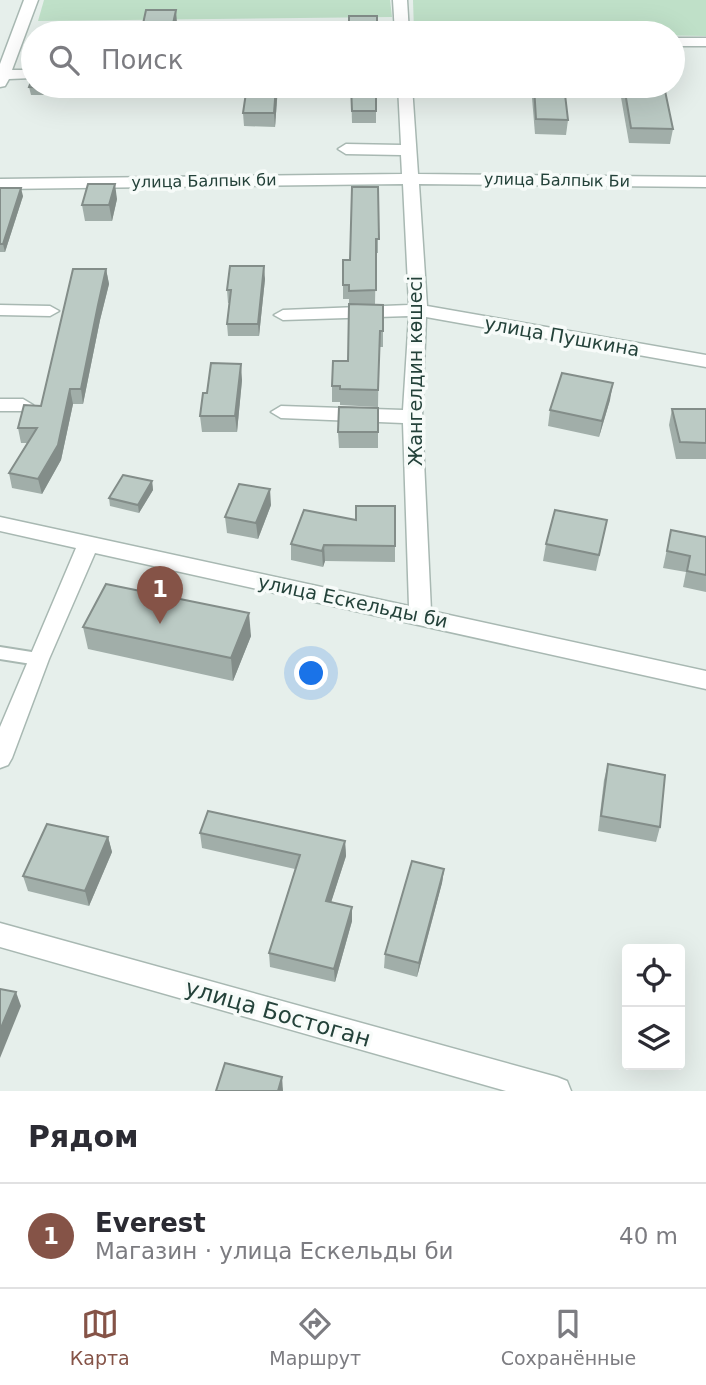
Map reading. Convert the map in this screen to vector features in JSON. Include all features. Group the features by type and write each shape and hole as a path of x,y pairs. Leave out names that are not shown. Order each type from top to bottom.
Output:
{"street":[{"path":"23,21 31,0"},
{"path":"400,0 401,21"},
{"path":"21,26 1,78 21,76"},
{"path":"685,42 706,42"},
{"name":"Жангелдин көшесі","path":"406,98 418,310 412,417 420,615"},
{"path":"346,149 408,150"},
{"name":"улица Балпык Би","path":"409,179 706,182"},
{"name":"улица Балпык би","path":"0,184 409,179"},
{"path":"0,310 50,311"},
{"name":"улица Пушкина","path":"283,315 418,310 706,361"},
{"path":"0,405 23,405"},
{"path":"281,412 412,417"},
{"name":"улица Ескельды би","path":"0,524 706,680"},
{"path":"0,758 38,659 89,542"},
{"name":"улица Бостоган","path":"0,935 557,1091"}],"lane":[{"path":"0,653 38,659"}],"green space":[{"path":"44,0 390,0 392,17 38,21"},
{"path":"413,0 706,0 706,36 685,36 685,21 414,21"}],"building":[{"path":"146,10 176,10 174,21 144,21"},
{"path":"349,16 377,16 377,21 349,21"},
{"path":"245,98 275,98 274,113 243,113"},
{"path":"351,98 376,98 376,111 352,111"},
{"path":"535,98 565,98 568,120 536,119"},
{"path":"626,98 667,98 673,129 631,128"},
{"path":"88,184 115,184 109,205 82,205"},
{"path":"352,187 378,187 376,290 349,291 349,285 343,285 343,260 350,260"},
{"path":"0,188 21,188 3,244 0,244"},
{"path":"230,266 264,266 258,324 227,324 231,290 227,290"},
{"path":"73,269 106,269 81,389 70,389 58,445 38,479 9,473 37,428 18,428 24,405 41,406"},
{"path":"349,304 383,305 378,390 340,389 340,386 332,386 333,361 348,361"},
{"path":"211,363 241,364 235,416 200,416 203,393 207,393"},
{"path":"562,373 613,383 602,421 550,410"},
{"path":"339,407 378,408 378,432 338,432"},
{"path":"672,409 706,409 706,443 680,442"},
{"path":"123,475 152,481 138,505 109,498"},
{"path":"239,484 270,489 256,523 225,517"},
{"path":"356,506 395,506 395,546 324,545 322,551 291,544 304,510 356,520"},
{"path":"555,510 607,520 599,555 546,544"},
{"path":"671,530 706,537 706,575 687,571 690,556 667,551"},
{"path":"106,584 249,613 231,658 83,627"},
{"path":"608,764 665,775 660,827 601,816"},
{"path":"208,811 345,841 326,901 352,907 334,969 269,953 300,855 200,833"},
{"path":"47,824 108,837 85,891 23,876"},
{"path":"412,861 444,869 419,963 385,954"},
{"path":"0,989 16,992 0,1030"},
{"path":"225,1063 282,1077 278,1091 216,1091"}],"place":[{"name":"Everest","path":"160,624"}]}
